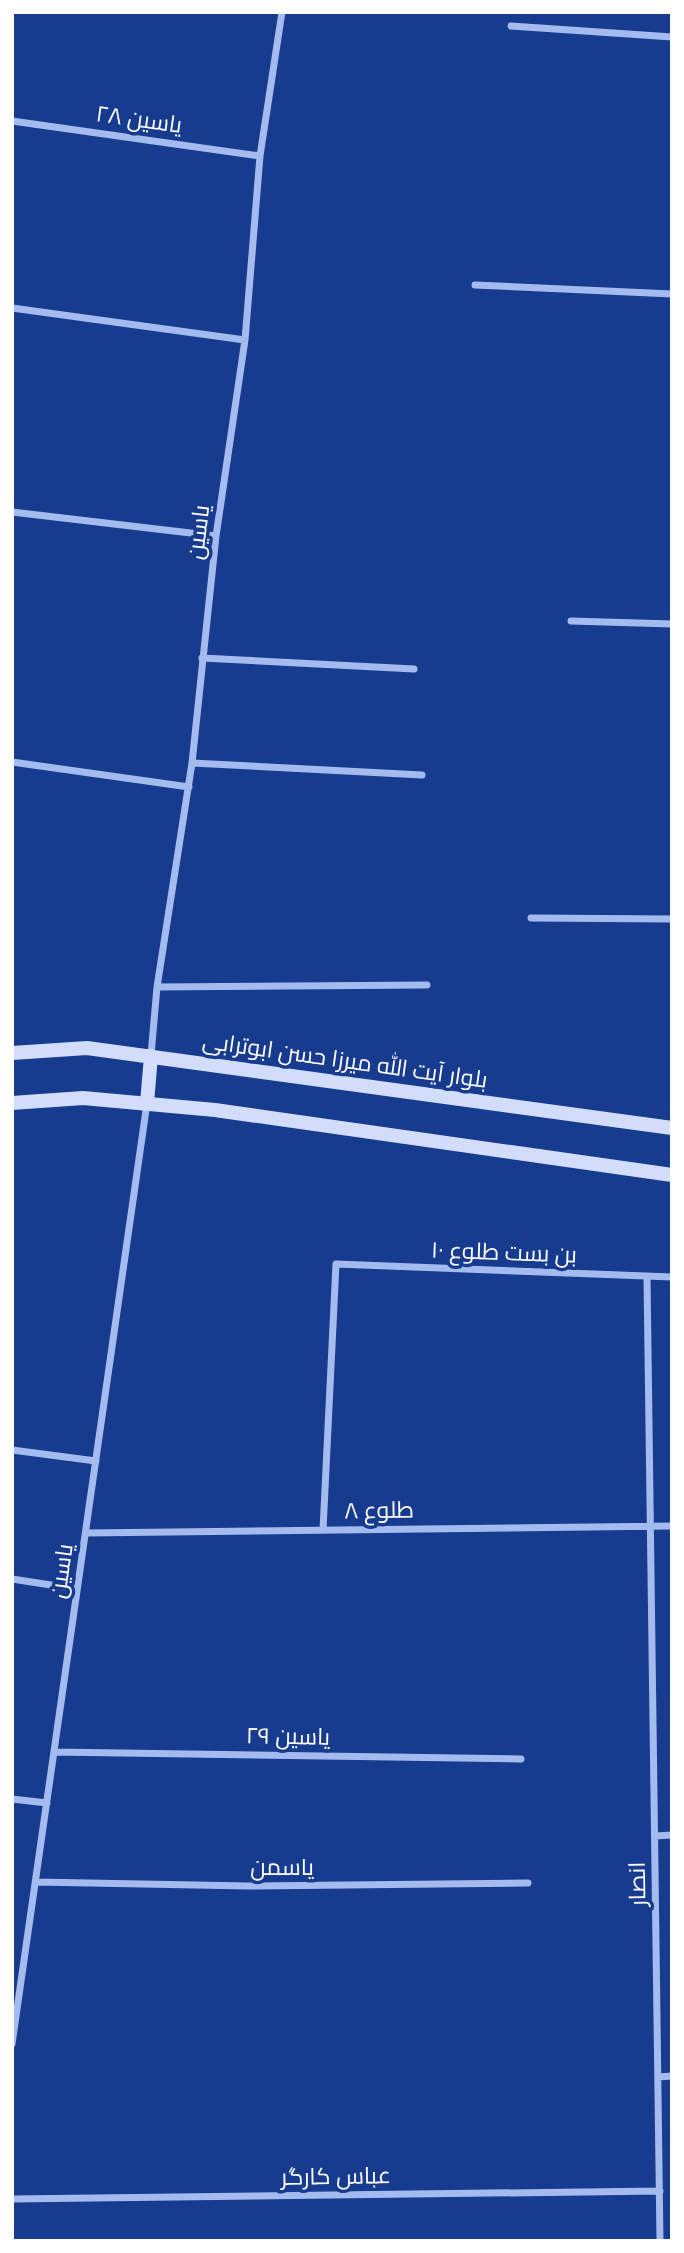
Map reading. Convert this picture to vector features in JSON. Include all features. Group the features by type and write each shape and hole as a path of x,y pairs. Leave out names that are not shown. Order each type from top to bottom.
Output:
{"main road":[{"name":"بلوار آیت الله میرزا حسن ابوترابی","path":"12,1053 87,1048 672,1128"},
{"path":"147,1103 151,1056"},
{"path":"12,1103 83,1098 215,1110 672,1175"}],"street":[{"name":"یاسین","path":"151,1056 157,987 192,764 216,536 245,340 260,156 282,12"},
{"path":"511,26 672,37"},
{"name":"یاسین ۲۸","path":"12,121 260,156"},
{"path":"475,285 672,294"},
{"path":"12,308 245,340"},
{"path":"12,512 216,536"},
{"path":"571,621 672,624"},
{"path":"202,658 414,669"},
{"path":"12,762 189,787"},
{"path":"192,764 422,775"},
{"path":"531,918 672,919"},
{"path":"157,987 427,985"},
{"name":"یاسین","path":"12,2044 147,1103"},
{"name":"بن بست طلوع ۱۰","path":"323,1530 336,1264 672,1277"},
{"name":"انصار","path":"647,1277 660,2241"},
{"path":"12,1450 96,1461"},
{"name":"طلوع ۸","path":"86,1533 672,1526"},
{"path":"12,1579 77,1589"},
{"name":"یاسین ۲۹","path":"54,1752 521,1759"},
{"path":"12,1798 47,1803"},
{"path":"655,1836 672,1835"},
{"name":"یاسمن","path":"36,1882 248,1886 528,1883"},
{"path":"12,1968 23,1969"},
{"path":"659,2077 672,2076"},
{"name":"عباس کارگر","path":"12,2199 660,2191"}]}
